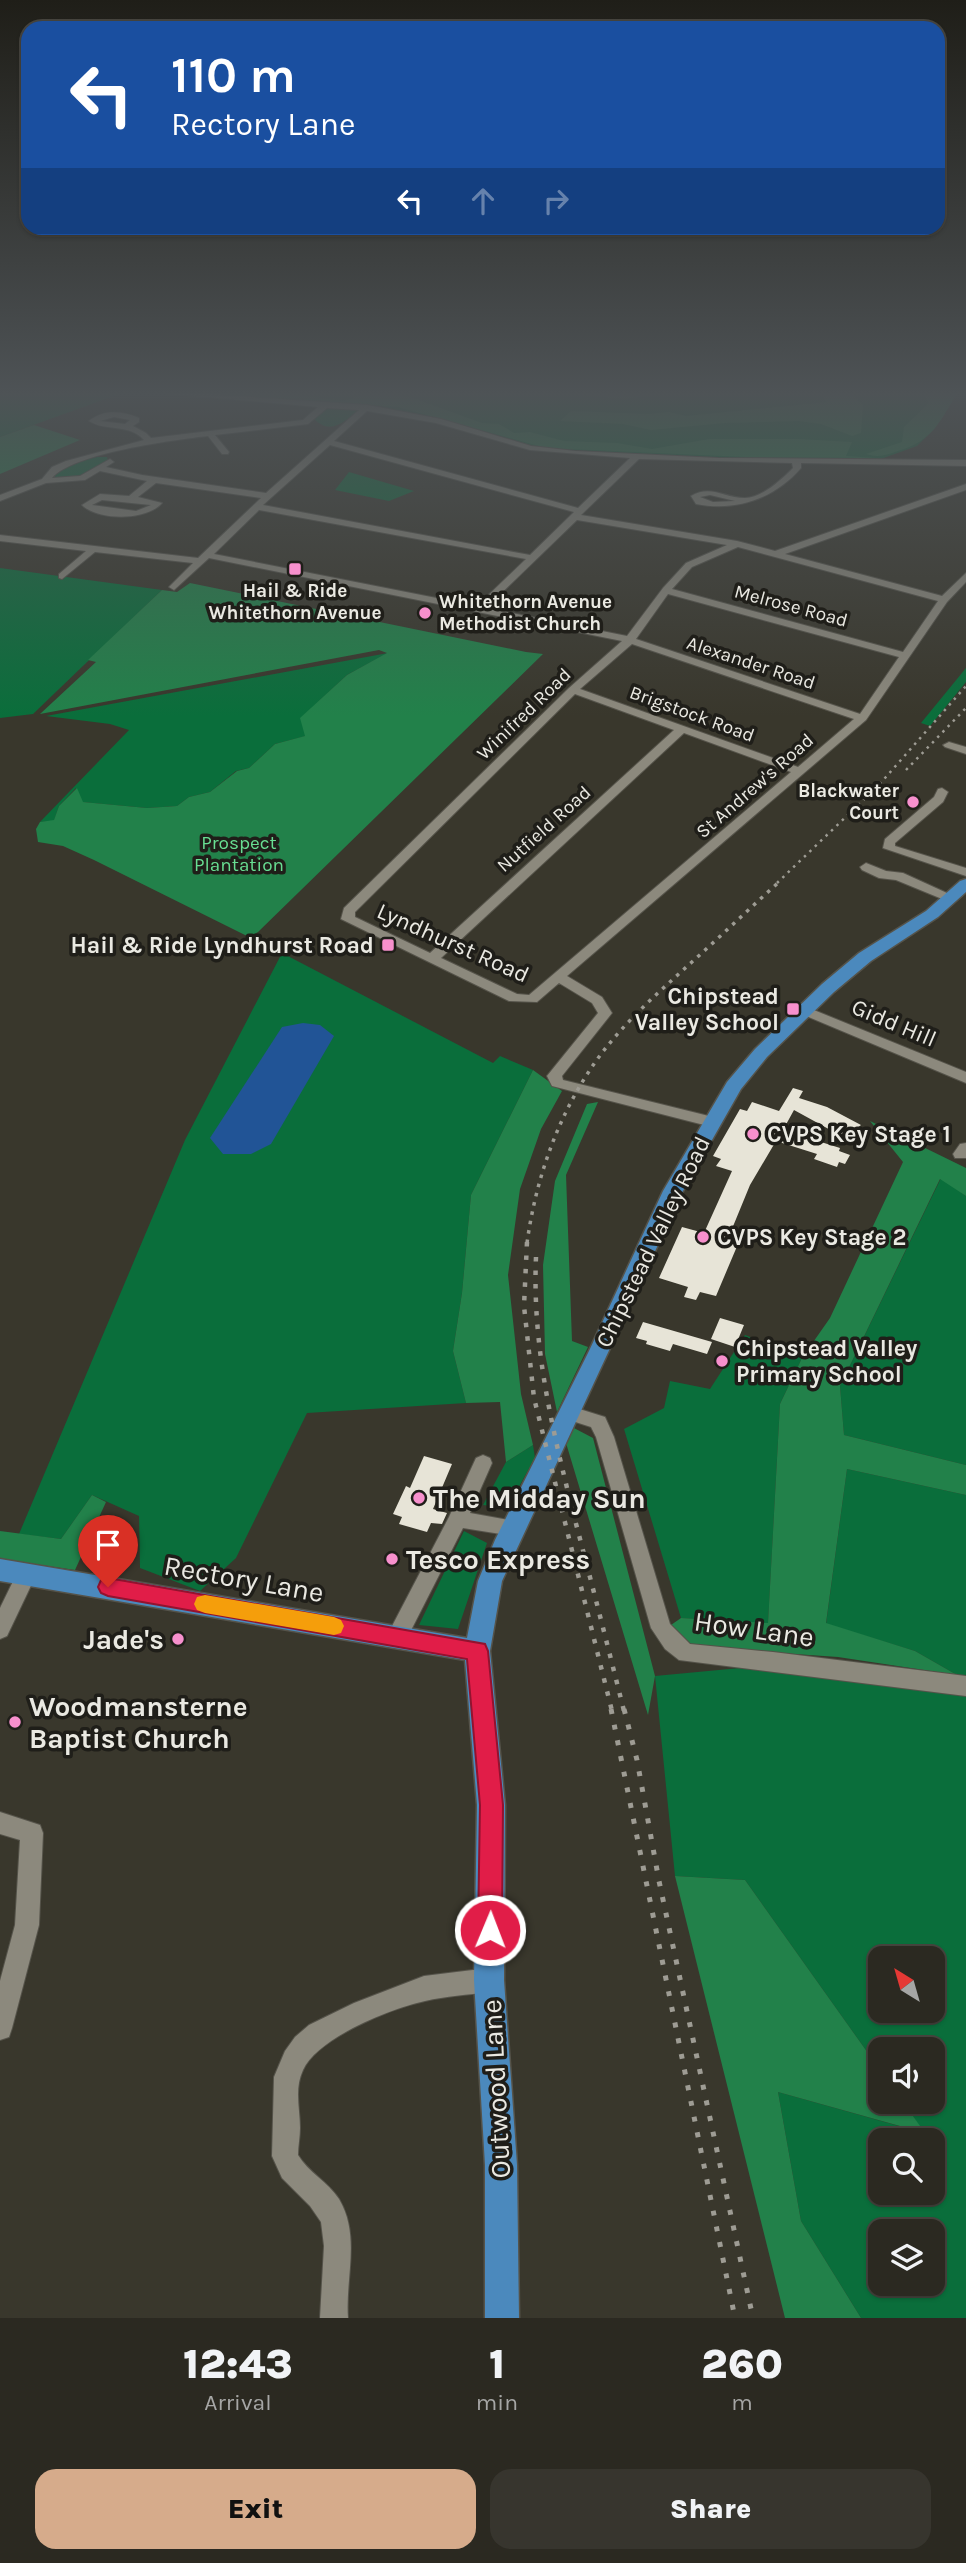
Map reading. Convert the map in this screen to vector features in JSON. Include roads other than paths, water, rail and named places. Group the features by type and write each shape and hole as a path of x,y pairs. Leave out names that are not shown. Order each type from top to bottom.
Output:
{"main road":[{"name":"Chipstead Valley Road","path":"477,1651 486,1597 513,1528 570,1413 646,1247 739,1077 804,1010 865,957 919,923 959,891"},
{"name":"Rectory Lane","path":"0,1570 477,1651"},
{"name":"Outwood Lane","path":"477,1651 491,1805 489,1980 501,2165 502,2318"}],"street":[{"path":"94,500 86,505 90,508 140,514 151,512 159,505 140,500"},
{"path":"174,587 264,500"},
{"path":"529,500 577,514 737,544 944,600"},
{"path":"479,610 592,500"},
{"path":"698,500 720,505 746,500"},
{"path":"776,554 929,500"},
{"path":"257,507 533,558"},
{"name":"Alexander Road","path":"0,538 203,558 630,640 862,718"},
{"name":"Winifred Road","path":"352,921 348,916 349,911 573,690 630,640 666,590 689,565 737,544"},
{"path":"62,576 93,549"},
{"name":"St Andrew's Road","path":"537,996 862,718 944,600 966,576"},
{"name":"Melrose Road","path":"666,590 906,656"},
{"name":"Brigstock Road","path":"573,690 799,771"},
{"name":"Nutfield Road","path":"432,959 682,729"},
{"path":"949,745 966,751"},
{"path":"942,792 939,799 889,842 889,848 966,872"},
{"path":"866,867 884,875 959,891"},
{"name":"Lyndhurst Road","path":"352,921 519,1000 529,1000 537,996"},
{"path":"559,977 597,1000 605,1013 554,1076 557,1083 712,1122"},
{"name":"Gidd Hill","path":"804,1010 966,1078"},
{"name":"How Lane","path":"570,1413 590,1418 601,1428 624,1496 660,1628 686,1653 966,1686"},
{"path":"397,1637 458,1519 483,1463"},
{"path":"458,1519 513,1528"},
{"path":"0,1630 27,1573"},
{"path":"0,1823 32,1833 27,1925 0,2028"},
{"path":"334,2318 335,2221 327,2204 296,2174 284,2155 288,2131 285,2096 293,2062 302,2046 314,2034 339,2019 417,1990 489,1980"}],"water":[{"path":"303,1023 320,1025 334,1036 271,1144 251,1154 223,1154 210,1138 282,1027"}],"railway":[{"path":"777,883 878,786 966,686"},
{"path":"906,770 966,708"},
{"path":"527,1243 536,1195 551,1148 570,1103 596,1061 642,1008 779,882"},
{"path":"527,1242 524,1306 534,1398 612,1711"},
{"path":"536,1257 537,1324 552,1422 624,1711"},
{"path":"611,1709 735,2318"},
{"path":"624,1709 637,1760 659,1881 753,2318"}],"place":[{"name":"Hail & Ride Whitethorn Avenue","path":"295,569"},
{"name":"Whitethorn Avenue Methodist Church","path":"425,613"},
{"name":"Blackwater Court","path":"913,802"},
{"name":"Hail & Ride Lyndhurst Road","path":"388,945"},
{"name":"Chipstead Valley School","path":"793,1009"},
{"name":"CVPS Key Stage 1","path":"753,1134"},
{"name":"CVPS Key Stage 2","path":"703,1237"},
{"name":"Chipstead Valley Primary School","path":"722,1361"},
{"name":"The Midday Sun","path":"419,1498"},
{"name":"Tesco Express","path":"392,1559"},
{"name":"Jade's","path":"178,1639"},
{"name":"Woodmansterne Baptist Church","path":"15,1722"}],"park label":[{"name":"Prospect Plantation","path":"239,854"}]}
